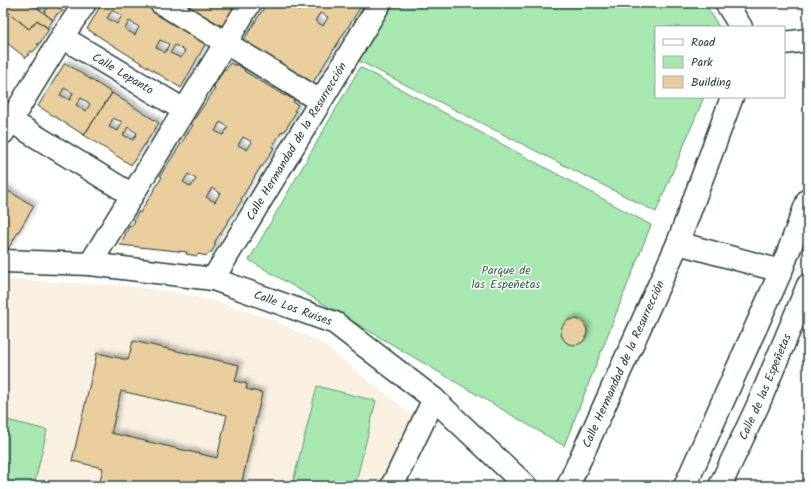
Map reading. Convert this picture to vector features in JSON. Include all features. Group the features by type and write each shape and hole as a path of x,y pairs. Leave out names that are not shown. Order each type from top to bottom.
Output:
{"street":[{"path":"85,3 62,37 7,127 132,195"},
{"path":"161,3 320,101"},
{"path":"90,264 250,3"},
{"name":"Calle Hermandad de la Resurrección","path":"213,280 380,3"},
{"path":"726,3 740,26"},
{"name":"Calle Lepanto","path":"62,37 184,110"},
{"path":"785,43 808,40"},
{"name":"Calle Hermandad de la Resurrección","path":"568,486 678,243 732,98"},
{"path":"685,486 781,271 808,200"},
{"path":"678,243 781,271"},
{"name":"Calle Los Ruises","path":"3,261 90,264 213,280 335,323 434,399 526,486"},
{"name":"Calle de las Espeñetas","path":"720,486 758,405 808,285"},
{"path":"392,486 434,399"}],"shaded area":[{"path":"3,279 113,285 169,291 222,303 274,320 324,345 413,416 379,486 3,486"}],"green space":[{"path":"393,3 705,3 718,26 655,26 655,98 704,98 656,212 359,61"},
{"name":"Parque de las Espeñetas","path":"360,67 651,225 564,446 249,260"},
{"path":"317,386 376,401 355,486 292,486"},
{"path":"3,419 47,430 34,486 3,486"}],"building":[{"path":"3,3 31,3 53,20 47,28 37,20 29,29 3,8"},
{"path":"50,3 63,11 57,14 53,20 44,13"},
{"path":"102,3 140,3 207,41 181,88 87,29","holes":["112,10 122,16 117,24 107,18","129,21 139,27 135,35 125,29","160,40 169,44 165,53 156,47","175,45 185,51 181,58 170,53"]},
{"path":"182,3 236,3 237,6 222,26"},
{"path":"267,3 293,3 292,6 299,11 305,3 363,3 312,84 243,41","holes":["320,13 328,17 323,26 315,21"]},
{"path":"3,8 29,29 37,20 49,29 39,44 37,44 39,45 33,52 31,51 26,58 3,40"},
{"path":"65,63 112,93 84,135 38,106","holes":["64,88 73,93 70,100 60,95","81,98 90,104 86,111 76,105"]},
{"path":"230,63 236,66 237,64 245,70 244,71 294,100 293,102 298,105 294,111 296,112 284,132 282,131 272,147 274,148 262,167 261,166 241,199 242,200 214,243 216,244 211,253 209,252 207,256 198,254 197,256 186,254 187,252 120,245 130,225 132,226 138,212 140,213 162,177 160,176 193,125 191,124 215,89 213,88 224,69 226,70","holes":["220,122 228,127 223,135 215,131","243,137 252,142 247,150 238,145","188,174 196,179 191,187 183,182","212,188 220,193 215,202 206,197"]},
{"path":"112,93 159,123 131,165 84,135","holes":["113,118 122,122 118,131 109,127","128,127 137,133 133,140 123,135"]},
{"path":"3,188 34,206 8,249 3,249"},
{"path":"574,319 583,323 587,332 583,341 574,345 565,341 561,332 565,323"},
{"path":"133,341 239,365 235,381 247,384 246,389 262,393 241,486 99,486 103,468 72,461 97,353 128,360","holes":["121,391 227,415 217,458 111,433"]}]}
